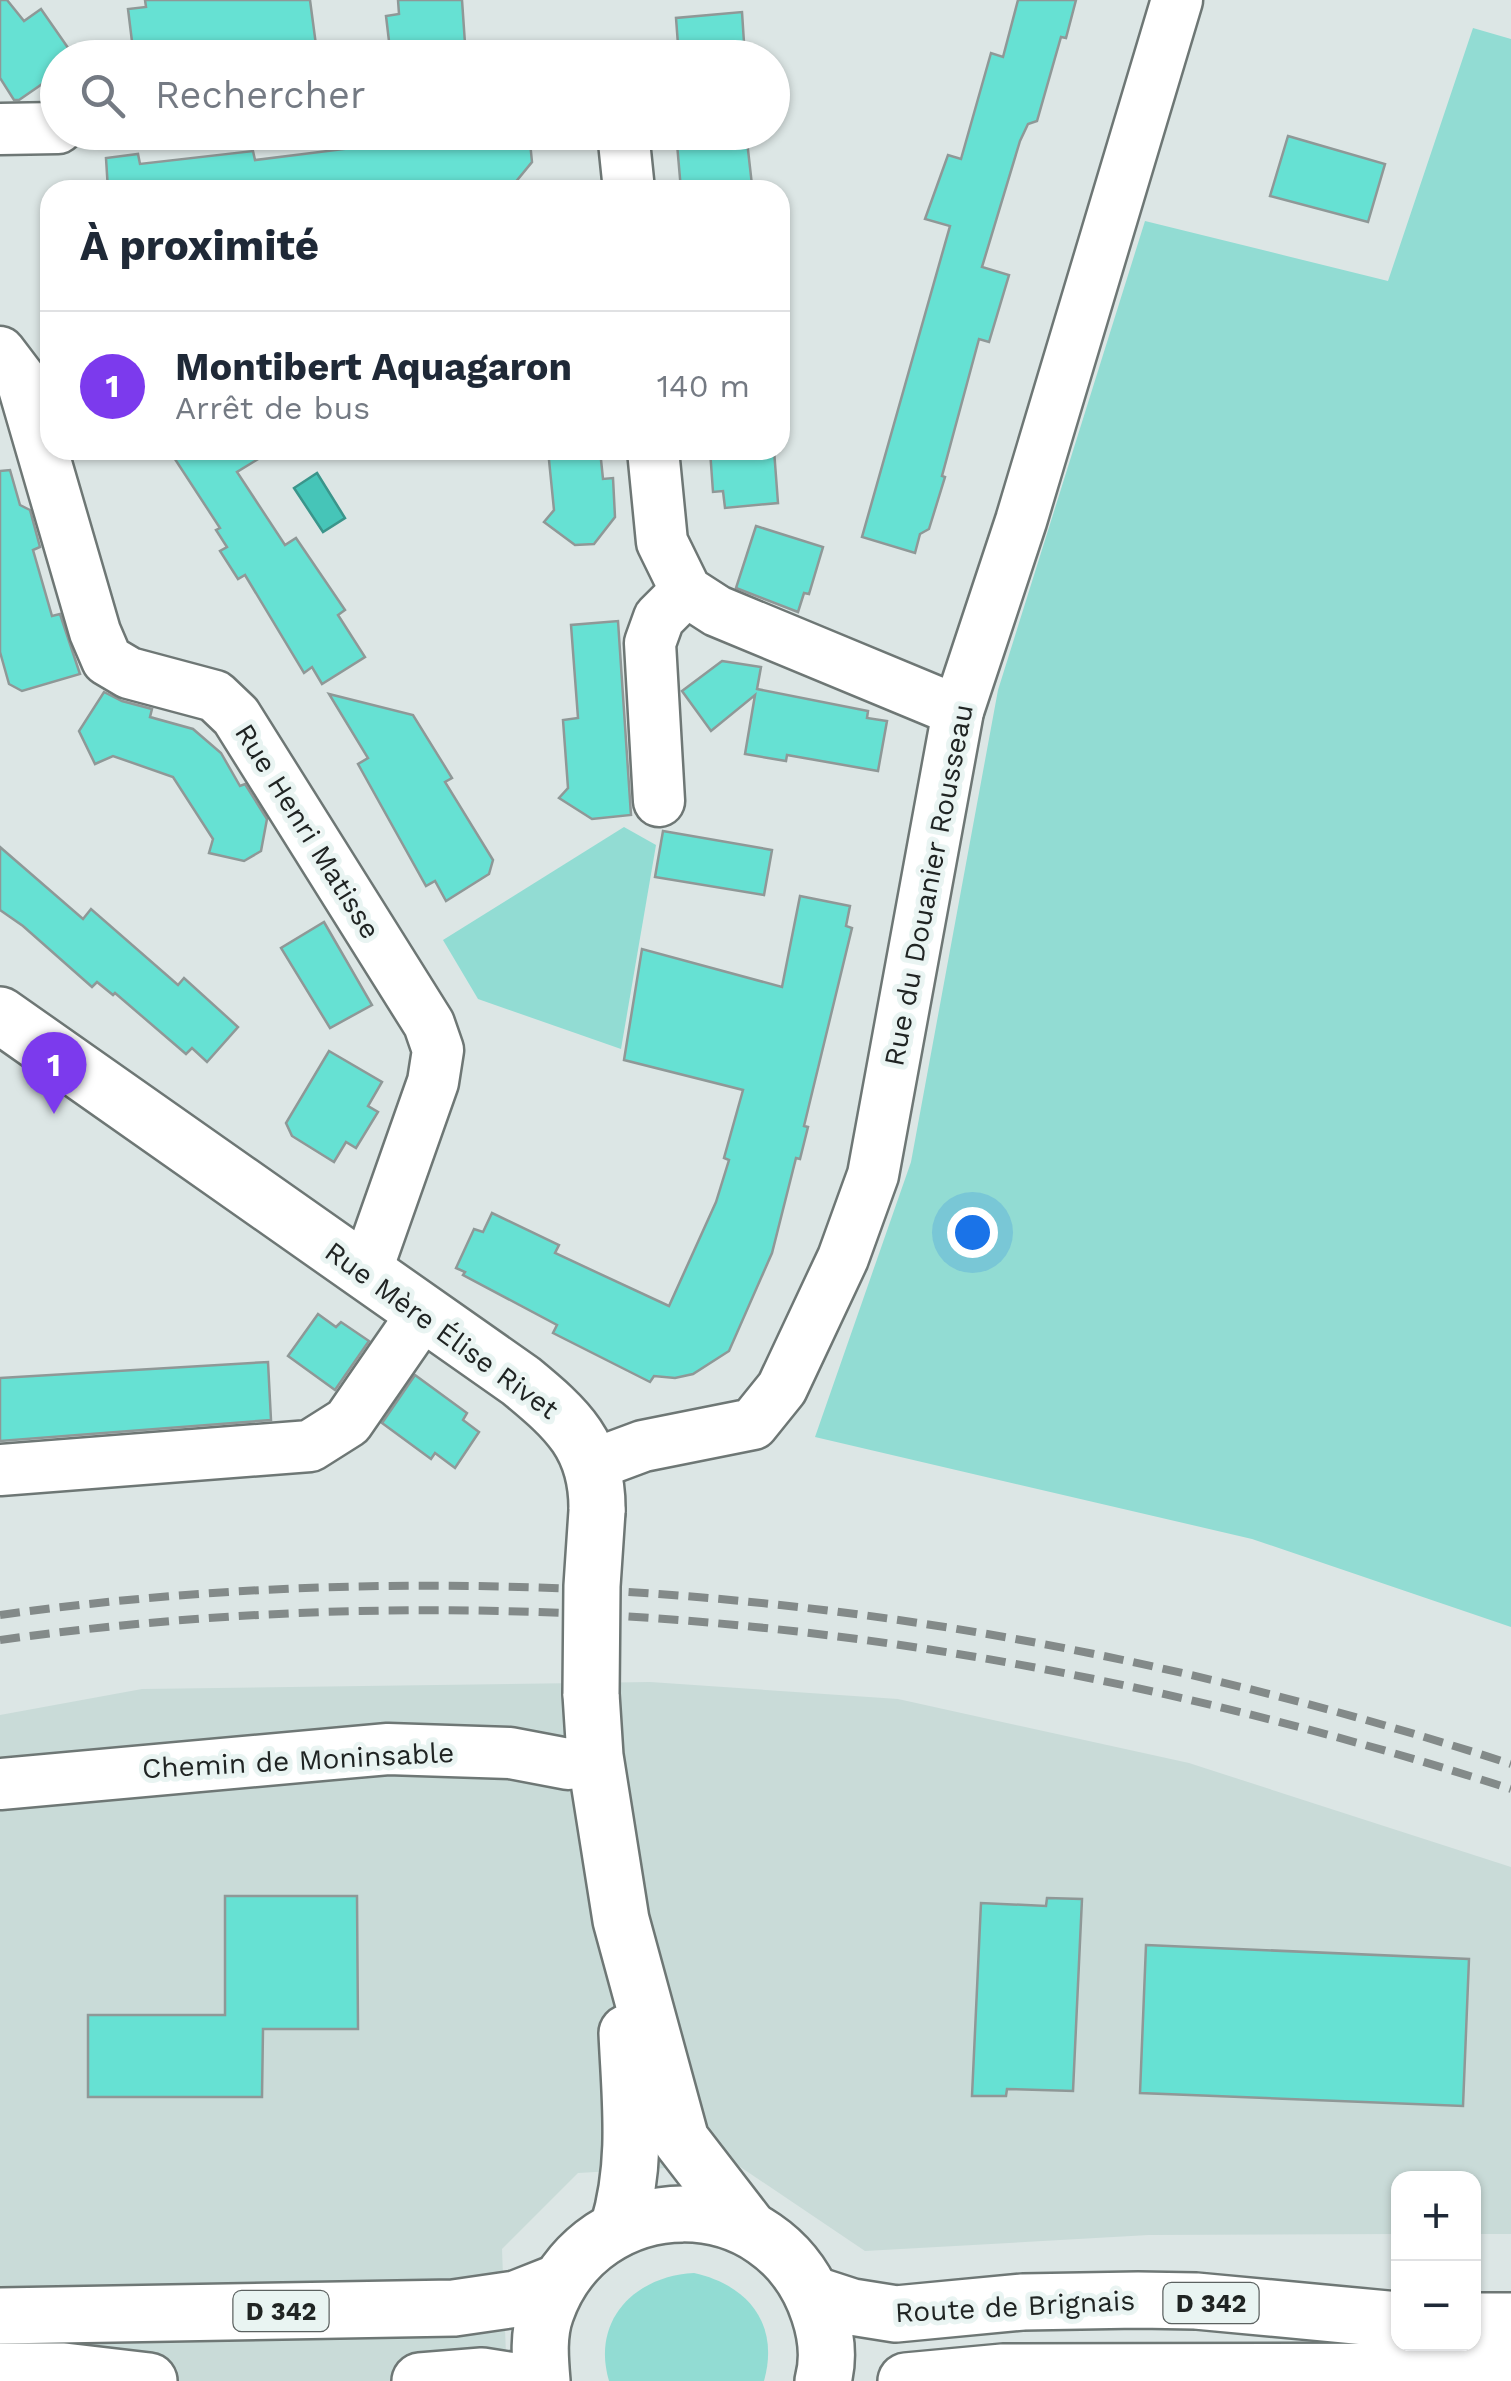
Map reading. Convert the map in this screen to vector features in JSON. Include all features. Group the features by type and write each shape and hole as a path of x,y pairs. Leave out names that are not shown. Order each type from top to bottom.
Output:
{"main road":[{"name":"Rue Mère Élise Rivet","path":"0,1015 521,1381 560,1413 584,1446 594,1488"},
{"path":"594,1488 591,1694 595,1756 622,1920 681,2140 748,2227 786,2255 812,2294 825,2332 823,2381"},
{"path":"618,2228 628,2194 633,2151 622,1920"},
{"path":"542,2381 540,2351 545,2316 559,2282 584,2251 618,2228 661,2214 705,2214 748,2227"},
{"name":"D 342","path":"0,2316 454,2308 516,2298 559,2282"},
{"name":"Route de Brignais","path":"812,2294 852,2307 896,2314 1101,2299 1196,2301 1391,2319"},
{"path":"1481,2321 1511,2322"},
{"path":"0,2371 64,2371 149,2381"},
{"path":"906,2381 1003,2372 1511,2371"},
{"path":"420,2381 482,2376 516,2381"}],"street":[{"name":"Rue du Douanier Rousseau","path":"594,1488 643,1446 753,1424 782,1388 843,1258 873,1175 958,711 1021,521 1177,0"},
{"path":"0,129 40,128"},
{"path":"625,150 628,180"},
{"name":"Rue Henri Matisse","path":"0,352 22,381 40,443"},
{"name":"Rue Henri Matisse","path":"45,460 95,632 107,660 129,674 215,696 236,716 428,1024 438,1050 433,1082 366,1272"},
{"path":"654,460 662,542 686,591 718,611 958,711"},
{"path":"660,801 650,643 660,618 686,591"},
{"path":"0,1470 310,1446 348,1422 424,1312"},
{"name":"Chemin de Moninsable","path":"0,1784 388,1749 510,1753 568,1764 595,1756"}],"shaded area":[{"path":"1473,28 1511,39 1511,1627 1252,1539 815,1437 911,1162 998,690 1145,221 1388,281"},
{"path":"317,473 345,518 323,532 294,488"},
{"path":"624,827 656,845 621,1049 478,999 443,940"},
{"path":"650,1682 898,1699 1189,1763 1511,1867 1511,2234 1481,2234 1481,2171 1391,2171 1391,2234 1149,2235 865,2251 736,2164 578,2173 502,2249 507,2381 0,2381 0,1715 142,1689"},
{"path":"694,2273 730,2287 755,2310 767,2342 764,2381 609,2381 606,2339 623,2305 653,2283"}],"building":[{"path":"0,0 7,0 24,21 41,9 63,40 40,40 40,85 14,100 0,78"},
{"path":"145,0 310,0 315,40 132,40 128,9 146,7"},
{"path":"398,0 462,0 465,40 389,40 386,16 399,14"},
{"path":"1018,0 1076,0 1037,121 1028,124 1020,141 982,267 1009,275 989,342 979,339 942,476 945,477 929,529 920,534 915,553 862,537 950,226 925,219 948,155 961,159 991,53 1003,57"},
{"path":"742,12 744,40 678,40 676,18"},
{"path":"1288,136 1385,164 1368,222 1270,196"},
{"path":"336,150 531,150 532,162 517,180 107,180 106,158 138,154 140,164 253,151 255,160"},
{"path":"678,150 748,150 751,180 680,180"},
{"path":"176,460 257,460 237,472 285,545 296,538 345,610 338,615 365,657 322,684 312,667 304,673 245,575 238,579 220,551 227,547 216,530 220,528"},
{"path":"549,460 601,460 603,479 613,478 615,517 594,544 575,545 544,522 554,510"},
{"path":"711,460 775,460 778,503 725,508 723,491 713,492"},
{"path":"10,470 20,505 30,510 40,547 33,550 52,616 60,614 80,674 22,691 9,684 0,652 0,471"},
{"path":"756,526 823,547 809,594 804,593 798,612 736,588"},
{"path":"618,621 631,815 592,819 559,798 568,788 563,720 578,718 571,625"},
{"path":"722,661 761,667 757,689 868,711 867,718 887,721 878,771 787,755 786,761 745,754 755,695 711,731 682,691"},
{"path":"104,692 152,709 150,717 193,729 221,753 240,786 245,784 267,819 261,851 244,861 209,853 213,839 173,777 113,756 95,764 79,731"},
{"path":"329,694 413,715 452,778 445,782 493,860 489,874 446,901 435,881 426,886 358,764 368,758"},
{"path":"663,831 772,850 764,895 655,877"},
{"path":"0,847 83,919 91,909 178,985 184,978 238,1027 207,1062 192,1048 186,1054 115,993 97,982 92,987 0,910"},
{"path":"800,896 850,906 846,926 852,928 804,1126 808,1127 800,1159 796,1158 772,1253 729,1351 693,1374 675,1378 654,1376 650,1382 553,1333 557,1325 456,1268 474,1229 483,1232 492,1213 559,1245 555,1253 669,1306 716,1202 743,1090 624,1060 642,949 782,987"},
{"path":"324,922 372,1005 330,1028 281,948"},
{"path":"329,1051 382,1082 368,1106 378,1112 356,1148 346,1142 334,1162 292,1136 286,1123"},
{"path":"318,1314 336,1327 341,1322 369,1341 335,1390 288,1356"},
{"path":"268,1362 271,1420 0,1441 0,1378"},
{"path":"415,1375 467,1413 463,1420 479,1432 455,1468 435,1453 431,1459 382,1423"},
{"path":"225,1896 357,1896 358,2029 263,2029 262,2097 88,2097 88,2015 225,2015"},
{"path":"1047,1898 1082,1899 1073,2091 1007,2089 1006,2096 972,2096 981,1903 1046,1906"},
{"path":"1146,1945 1469,1959 1463,2106 1140,2093"}],"railway":[{"path":"0,1615 192,1594 383,1586 574,1589 764,1603 953,1628 1140,1664 1326,1709 1511,1764"},
{"path":"0,1640 193,1619 385,1611 575,1614 764,1628 952,1653 1139,1689 1325,1734 1511,1789"}],"place":[{"name":"Montibert Aquagaron","path":"54,1114"}]}
